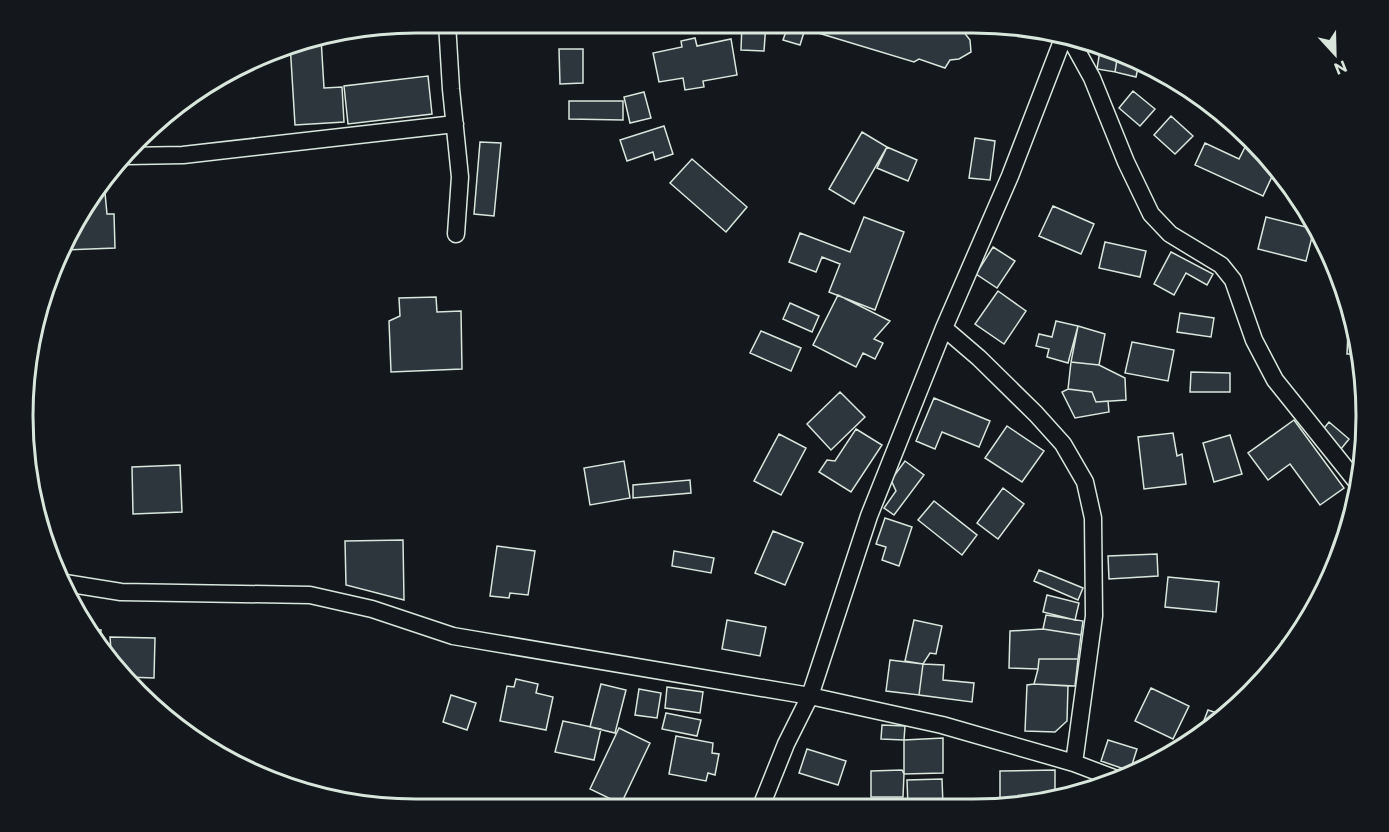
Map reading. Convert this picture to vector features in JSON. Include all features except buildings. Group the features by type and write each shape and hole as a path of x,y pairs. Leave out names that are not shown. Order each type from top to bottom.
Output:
{"street":[{"path":"448,33 460,177 456,234"},
{"path":"764,799 786,744 810,696 869,516 944,328 1010,176 1061,43"},
{"path":"1075,47 1092,78 1126,162 1151,214 1170,234 1221,265 1233,280 1254,340 1275,380 1351,475"},
{"path":"135,156 183,154 455,124"},
{"path":"944,328 979,358 1036,414 1063,444 1085,482 1093,519 1094,616 1074,763"},
{"path":"72,584 121,592 310,595 372,609 453,636 810,696 942,725 1074,763 1106,775"}]}
